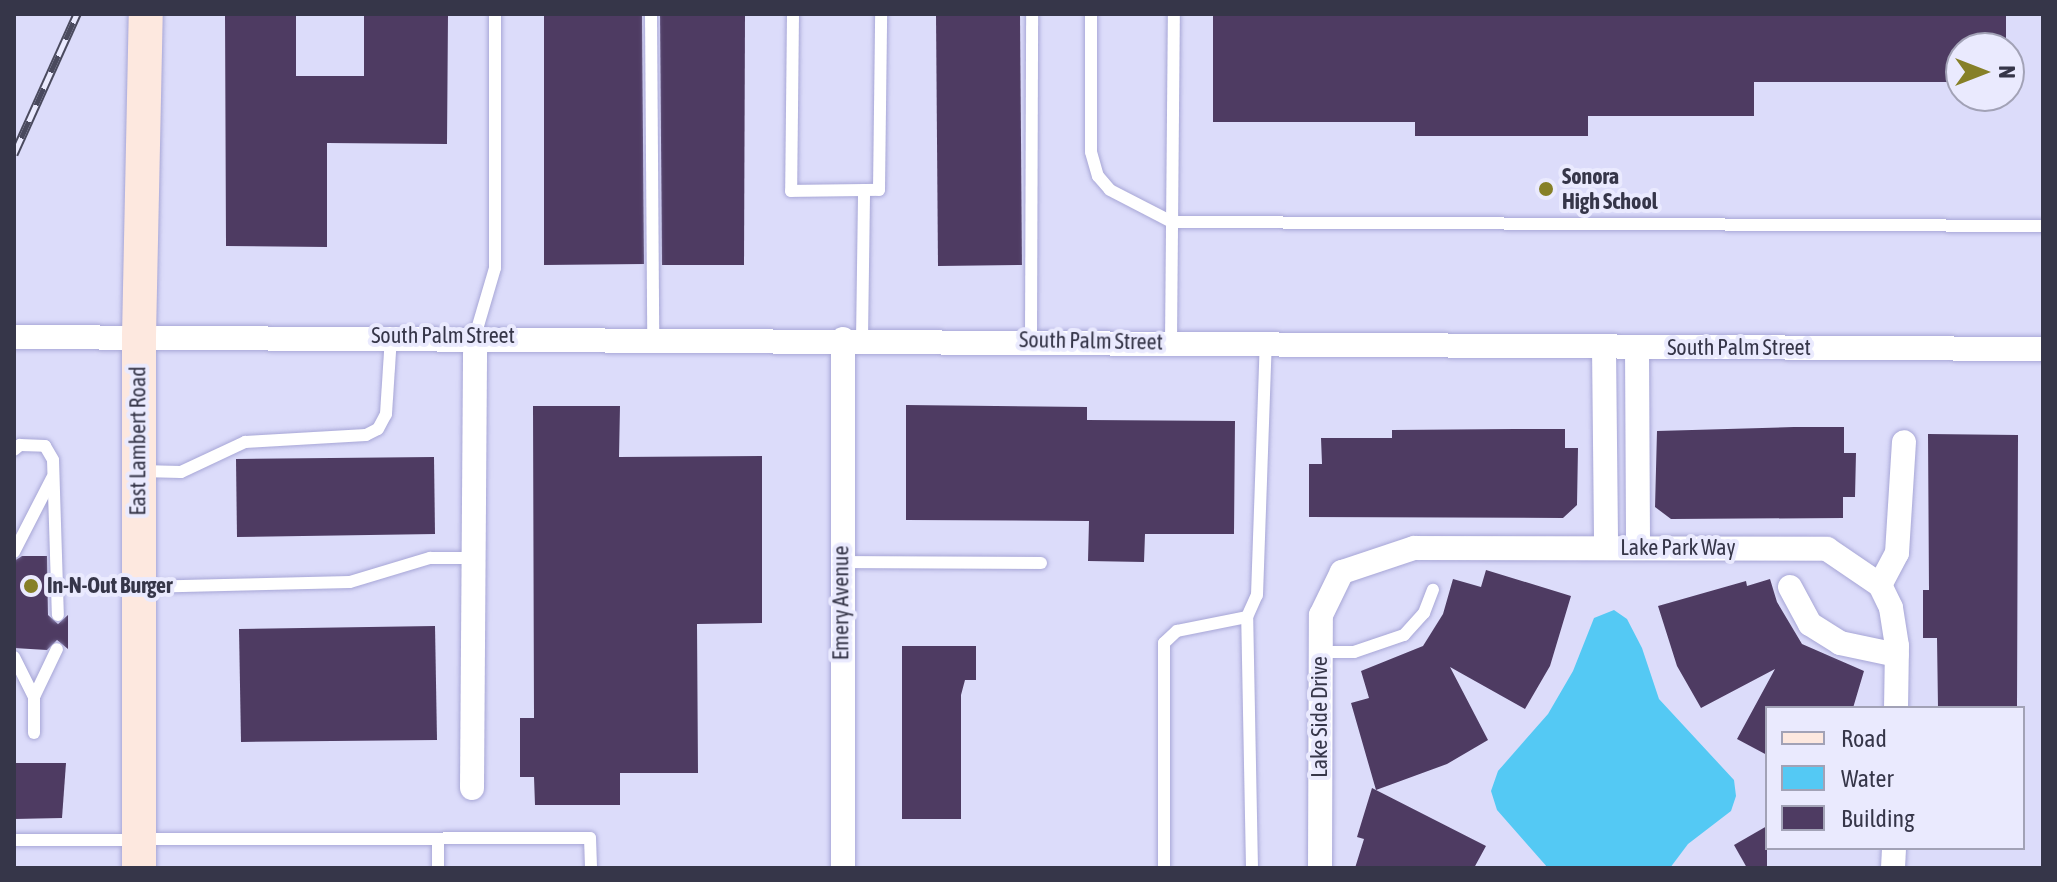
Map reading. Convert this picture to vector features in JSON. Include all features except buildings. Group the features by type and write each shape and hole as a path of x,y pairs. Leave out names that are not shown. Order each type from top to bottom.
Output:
{"main road":[{"name":"East Lambert Road","path":"139,854 139,336 146,14"}],"street":[{"path":"472,788 475,336"},
{"name":"South Palm Street","path":"14,337 653,337 1637,348 2043,349"},
{"name":"Emery Avenue","path":"843,868 840,562 853,339"},
{"path":"1604,347 1606,547"},
{"path":"1637,348 1638,548"},
{"path":"1896,706 1897,655 1891,608 1880,585 1897,553 1904,442"},
{"name":"Lake Park Way","path":"1342,572 1414,548 1827,549 1880,585"},
{"name":"Lake Side Drive","path":"1320,868 1321,615 1342,572"},
{"path":"1790,587 1810,624 1840,643 1897,655"}],"lane":[{"path":"475,336 495,268 495,14"},
{"path":"651,14 653,337"},
{"path":"793,14 791,191 879,190 881,14"},
{"path":"1031,340 1032,14"},
{"path":"1091,14 1091,152 1098,176 1110,190 1172,222 2043,226"},
{"path":"1171,342 1174,14"},
{"path":"853,339 864,190"},
{"path":"138,471 181,472 245,442 366,435 378,429 386,414 391,336"},
{"path":"1252,868 1247,617 1257,595 1266,343"},
{"path":"14,450 20,445 45,446 53,475 58,615"},
{"path":"14,552 53,475"},
{"path":"138,587 350,582 430,558 474,558"},
{"path":"840,562 1041,563"},
{"path":"1321,652 1354,652 1404,635 1424,613 1433,590"},
{"path":"1164,868 1164,643 1177,631 1247,617"},
{"path":"34,733 34,697 57,649"},
{"path":"14,657 34,697"},
{"path":"14,840 139,854 438,839 590,838 591,868"},
{"path":"438,839 438,868"}],"water":[{"path":"1614,610 1627,619 1642,648 1659,699 1734,780 1736,796 1731,811 1688,844 1670,868 1548,868 1497,810 1491,791 1498,771 1548,714 1573,671 1594,618"}],"railway":[{"path":"14,154 77,14"}],"place":[{"name":"Sonora High School","path":"1546,189"},
{"name":"In-N-Out Burger","path":"31,586"}]}
